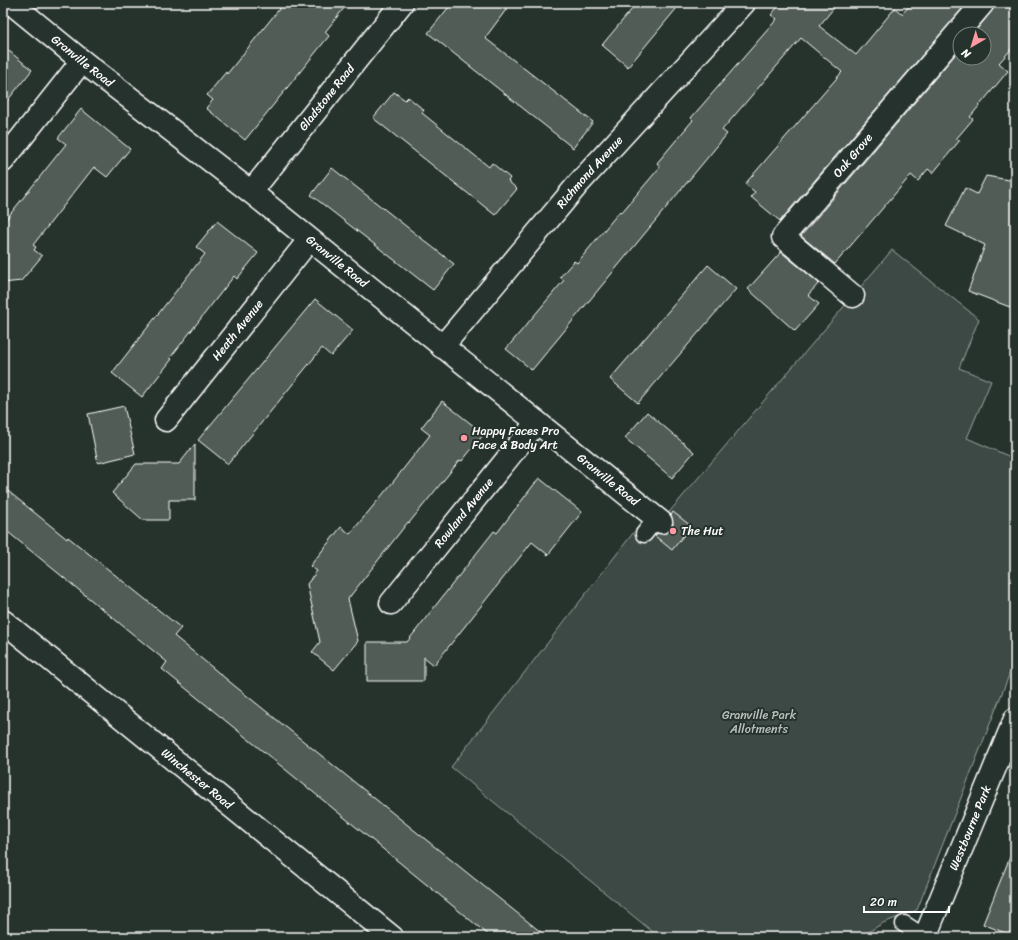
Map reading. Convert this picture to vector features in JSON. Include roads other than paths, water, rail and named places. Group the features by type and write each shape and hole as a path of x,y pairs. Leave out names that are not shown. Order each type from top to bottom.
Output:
{"street":[{"name":"Granville Road","path":"11,3 82,61 251,192 537,422 654,525"},
{"name":"Gladstone Road","path":"251,192 402,3"},
{"name":"Richmond Avenue","path":"442,347 579,183 744,3"},
{"name":"Oak Grove","path":"854,296 783,237 983,3"},
{"path":"3,161 82,61"},
{"name":"Heath Avenue","path":"166,420 309,240"},
{"name":"Rowland Avenue","path":"391,602 537,422"},
{"name":"Winchester Road","path":"3,621 392,937"},
{"name":"Westbourne Park","path":"925,937 1015,719"}],"lane":[{"path":"904,924 925,937"}],"place":[{"name":"Happy Faces Pro Face & Body Art","path":"464,438"},
{"name":"The Hut","path":"673,531"}],"park label":[{"name":"Granville Park Allotments","path":"759,722"}]}
